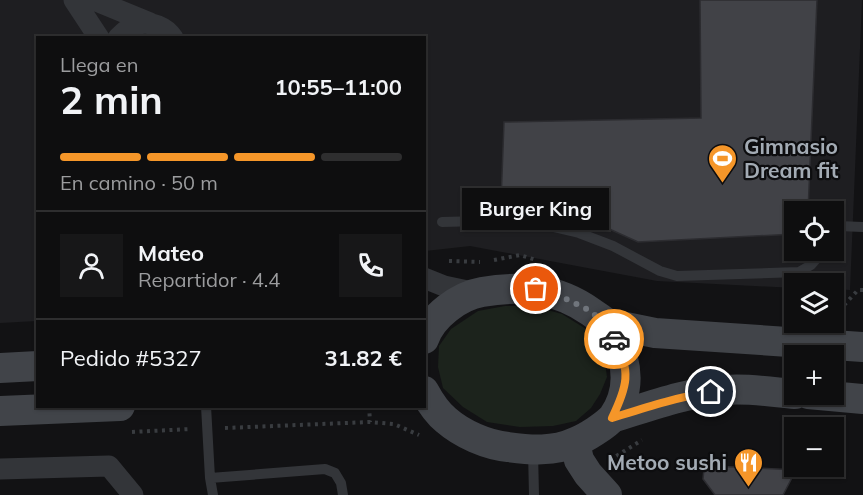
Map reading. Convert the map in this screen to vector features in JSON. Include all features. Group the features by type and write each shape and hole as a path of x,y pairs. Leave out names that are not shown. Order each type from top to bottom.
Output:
{"main road":[{"path":"426,336 444,311 459,302 477,293 507,288 536,289 562,297 585,308 606,323 655,333 863,347"},
{"path":"606,323 622,352 625,367 626,386 612,418"},
{"path":"0,368 36,366"},
{"path":"427,400 446,420 469,435 499,446 532,450 575,443 612,418 697,394 726,390 784,393"},
{"path":"844,397 863,399"},
{"path":"0,411 123,419"},
{"path":"575,443 579,460 607,495"}],"street":[{"path":"74,0 98,36"},
{"path":"94,0 161,27 172,36"},
{"path":"120,36 126,29 138,24 151,23"},
{"path":"426,279 444,286 477,293"},
{"path":"0,469 109,466 133,495"}],"lane":[{"path":"442,222 523,220 579,232 613,246 660,272 677,276 799,272 812,266 816,261"},
{"path":"844,226 863,227"},
{"path":"206,408 213,495"},
{"path":"532,450 534,495"},
{"path":"210,478 325,470 335,473 341,483 343,495"}],"path":[{"path":"445,261 479,262 520,255 541,261"},
{"path":"844,305 858,290 863,290"},
{"path":"123,419 207,429 370,422 369,408"}],"shaded area":[{"path":"0,0 862,0 850,290 844,290 844,273 784,273 784,287 657,281 470,246 426,251 426,36 36,36 36,321 0,323"},
{"path":"505,306 533,306 562,314 586,329 603,349 607,377 591,408 576,421 553,426 520,427 487,422 463,407 443,388 438,367 439,346 451,329 478,311"}],"building":[{"path":"700,0 817,0 808,201 784,201 784,235 638,242 585,218 501,202 504,122 701,118"},
{"name":"Metoo sushi","path":"713,466 784,469 784,477 792,477 783,495 715,495 703,479 704,468"}],"way so far":[{"path":"536,289 562,297 585,308 606,323 614,339"}],"place":[{"name":"Gimnasio Dream fit","path":"723,184"},
{"name":"Burger King","path":"536,289"},
{"name":"Metoo sushi","path":"748,488"}],"route":[{"path":"614,339 622,352 626,386 612,418 652,405 711,392"}]}
